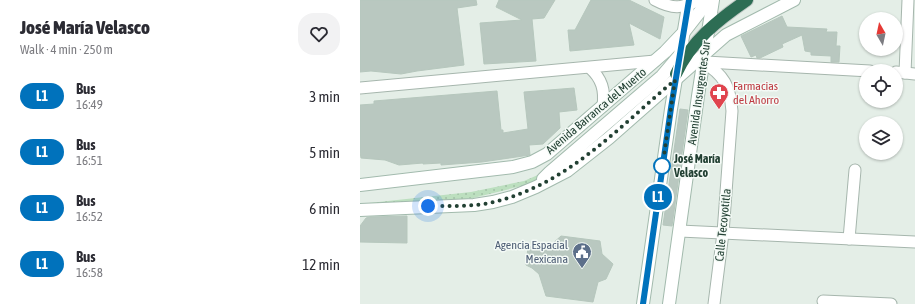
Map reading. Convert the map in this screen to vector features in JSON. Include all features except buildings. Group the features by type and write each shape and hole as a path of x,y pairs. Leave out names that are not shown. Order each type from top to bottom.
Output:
{"highway":[{"path":"676,77 687,53 708,30 747,0"}],"main road":[{"name":"Avenida Insurgentes Sur","path":"669,304 711,0"},
{"name":"Avenida Barranca del Muerto","path":"363,184 513,167 532,162 547,154 655,61 684,32 711,0"},
{"path":"536,187 550,172 662,76 679,57 711,0"},
{"path":"360,210 474,205 512,197 536,187 567,171 597,148 676,77 704,58 726,35 794,0"},
{"name":"Avenida Insurgentes Sur","path":"643,304 679,57 684,32 686,2"}],"street":[{"path":"655,0 673,7 686,2 700,0"},
{"path":"905,73 908,0"},
{"path":"704,58 859,70"},
{"name":"Calle Tecoyotitla","path":"704,58 721,76 730,96 732,110 723,233 714,304"},
{"path":"360,88 655,61"},
{"path":"590,68 598,75 603,85 603,106"},
{"path":"850,239 855,170"},
{"path":"680,231 915,242"},
{"path":"823,301 891,304"}],"green space":[{"path":"554,168 546,180 473,198 412,207 360,204 471,192 524,181"}],"bus line":[{"name":"L1","path":"643,304 671,108 689,0"}],"place":[{"name":"Farmacias del Ahorro","path":"719,110"},
{"name":"José María Velasco","path":"662,166"},
{"name":"Agencia Espacial Mexicana","path":"582,269"}],"route":[{"path":"428,206 474,205 493,202 512,197 536,187 567,171 609,138 675,80 662,169 662,166"}]}
